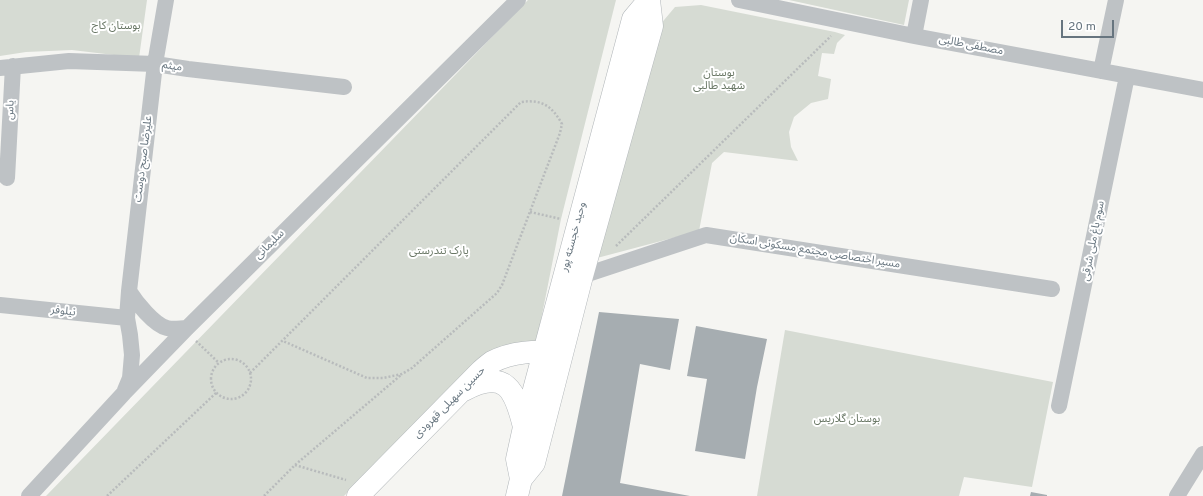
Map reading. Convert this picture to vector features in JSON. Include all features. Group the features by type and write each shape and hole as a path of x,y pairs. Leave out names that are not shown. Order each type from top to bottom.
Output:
{"main road":[{"name":"وحید خجسته پور","path":"519,488 516,459 524,427 582,276 652,26 649,0"},
{"name":"وحید خجسته پور","path":"519,488 534,463 553,352 633,19 649,0"},
{"name":"حسین سهیلی قهرودی","path":"354,488 492,362 508,357 553,352"},
{"path":"458,393 486,381 496,381 505,384 516,399 524,427"}],"street":[{"name":"علیرضا صبح دوست","path":"124,393 130,378 132,355 127,318 129,290 155,64 166,0"},
{"name":"سلیمانی","path":"29,496 185,329 518,0"},
{"name":"مصطفی طالبی","path":"739,0 914,36 1203,90"},
{"path":"914,36 921,0"},
{"path":"1101,71 1116,0"},
{"name":"میثم","path":"7,67 69,61 155,64 188,70 344,87"},
{"name":"یاس","path":"7,67 7,178"},
{"name":"سوم باغ ملی شرقی","path":"1059,406 1127,76"},
{"name":"مسیر اختصاصی مجتمع مسکونی اسکان","path":"582,276 706,235 1052,289"},
{"path":"129,290 148,316 167,328 185,329"},
{"name":"نیلوفر","path":"0,305 127,318"},
{"path":"1177,496 1203,454"}],"path":[{"path":"615,246 835,32"},
{"path":"250,374 521,102 531,101 544,104 555,113 562,124 560,133 502,285 497,293 412,368 402,374 295,465 264,496"},
{"path":"530,212 562,219"},
{"path":"185,329 218,363"},
{"path":"282,341 367,378 383,378 402,374"},
{"path":"231,358 243,362 248,368 251,380 250,386 246,392 235,398 228,398 217,392 213,387 212,374 218,363 231,358"},
{"path":"107,496 217,392"},
{"path":"295,465 354,488"}],"green space":[{"name":"بوستان کاج","path":"0,0 147,0 139,58 72,50 26,52 0,56"},
{"name":"پارک تندرستی","path":"528,0 616,0 561,219 537,340 528,346 477,361 344,496 46,496"},
{"path":"789,0 909,0 904,25"},
{"name":"بوستان شهید طالبی","path":"701,5 845,35 837,43 834,54 822,53 818,76 831,79 828,99 811,103 794,117 789,132 791,147 798,161 724,152 712,163 699,231 597,258 659,26 675,7"},
{"name":"بوستان گلاریس","path":"785,330 1053,382 1032,487 964,477 959,496 757,496"}],"building":[{"path":"599,312 679,319 670,370 640,364 620,483 690,496 562,496"},
{"path":"696,326 767,339 745,459 695,451 707,379 687,376"},
{"path":"1031,492 1047,495 1047,496 1030,496"}]}
